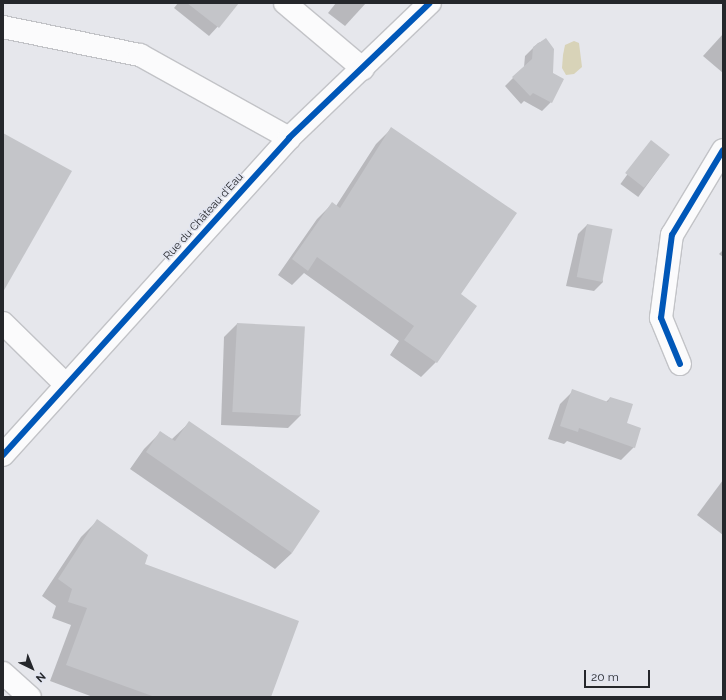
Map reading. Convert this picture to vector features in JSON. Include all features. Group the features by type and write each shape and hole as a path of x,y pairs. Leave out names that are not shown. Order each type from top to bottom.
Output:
{"street":[{"path":"285,3 363,69"},
{"name":"Rue du Château d'Eau","path":"3,455 289,138 363,69 430,3"},
{"path":"3,27 140,56 289,138"},
{"path":"680,364 661,318 672,235 723,150"},
{"path":"3,323 66,385"},
{"path":"3,673 30,697"}],"shaded area":[{"path":"574,41 579,43 582,67 574,74 566,75 562,68 565,45"}],"building":[{"path":"187,3 239,3 219,28"},
{"path":"546,38 554,49 553,73 564,79 552,103 533,93 530,96 512,77 532,59 533,47"},
{"path":"391,127 517,213 461,294 477,306 437,363 404,340 414,326 317,257 308,271 292,259 332,202 340,208"},
{"path":"3,133 72,171 3,292"},
{"path":"651,140 670,155 644,188 625,173"},
{"path":"587,224 613,229 602,282 577,277"},
{"path":"237,323 305,327 300,415 232,412"},
{"path":"572,389 608,402 610,397 633,404 627,423 641,428 635,448 579,428 578,432 560,426"},
{"path":"189,421 320,511 292,553 146,452 160,431 175,441"},
{"path":"97,519 148,555 145,564 299,621 271,697 155,697 66,665 87,608 68,602 72,589 58,579"}],"cycle path":[{"path":"3,455 289,138 430,3"},
{"path":"680,364 661,318 672,235 723,150"}]}
